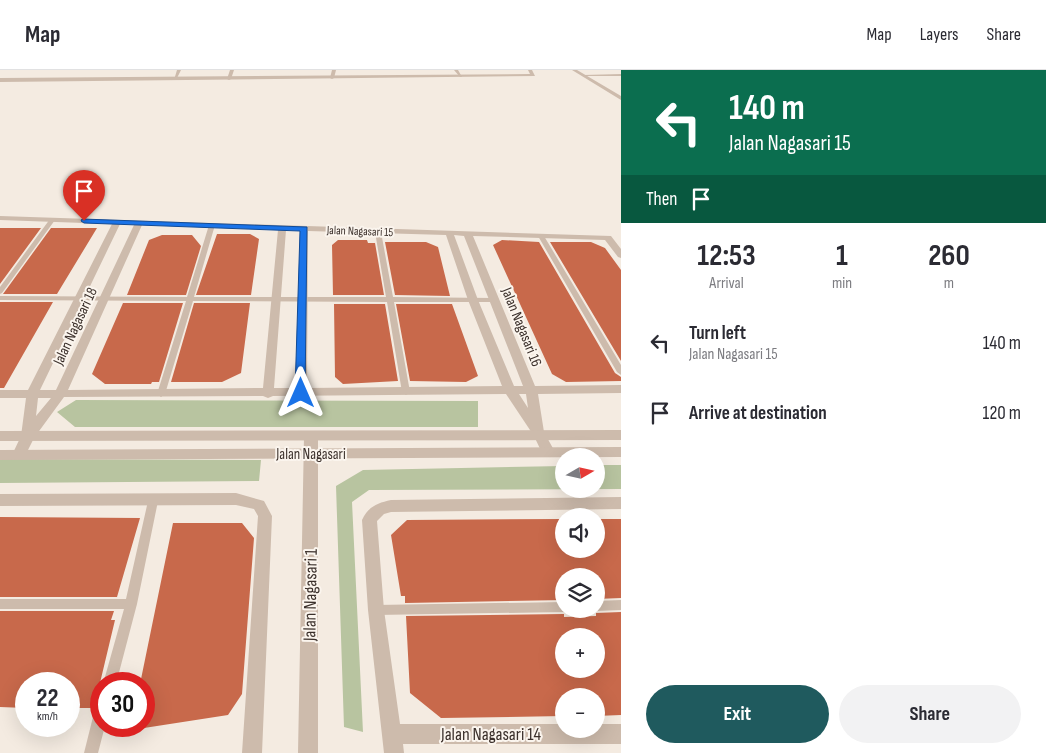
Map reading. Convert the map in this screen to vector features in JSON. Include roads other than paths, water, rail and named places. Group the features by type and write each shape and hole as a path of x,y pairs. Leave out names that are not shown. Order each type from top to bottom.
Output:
{"street":[{"path":"0,80 533,75 530,70"},
{"path":"574,70 621,98"},
{"path":"0,75 14,75 7,80"},
{"path":"584,76 621,75"},
{"name":"Jalan Nagasari 15","path":"0,218 621,239"},
{"path":"19,455 28,436 32,394 117,222"},
{"name":"Jalan Nagasari 18","path":"28,436 60,394 139,223"},
{"path":"268,394 282,228"},
{"path":"301,393 301,298 304,229"},
{"path":"449,233 472,300 510,390 540,435 548,452"},
{"name":"Jalan Nagasari 16","path":"467,233 531,390 540,435"},
{"path":"608,238 621,255"},
{"path":"0,394 268,394 621,389"},
{"name":"Jalan Nagasari","path":"0,436 621,435"},
{"name":"Jalan Nagasari 1","path":"308,753 312,454 310,436"},
{"name":"Jalan Nagasari","path":"0,455 621,452"},
{"path":"0,500 153,501 236,499 259,505 265,516 252,753"},
{"path":"392,744 376,610 370,520 380,509 391,506 621,503"},
{"name":"Jalan Nagasari 14","path":"392,744 621,734"}],"lane":[{"path":"175,79 180,70"},
{"path":"229,79 232,70"},
{"path":"332,78 334,70"},
{"path":"456,70 461,76"},
{"path":"0,292 52,220"},
{"path":"161,394 212,225"},
{"path":"378,232 406,392"},
{"path":"541,236 621,372"},
{"path":"0,298 494,300"},
{"path":"112,672 131,604 153,501"},
{"path":"0,604 131,604"},
{"path":"376,610 555,606"},
{"path":"605,606 621,606"},
{"path":"90,753 95,737"}]}
